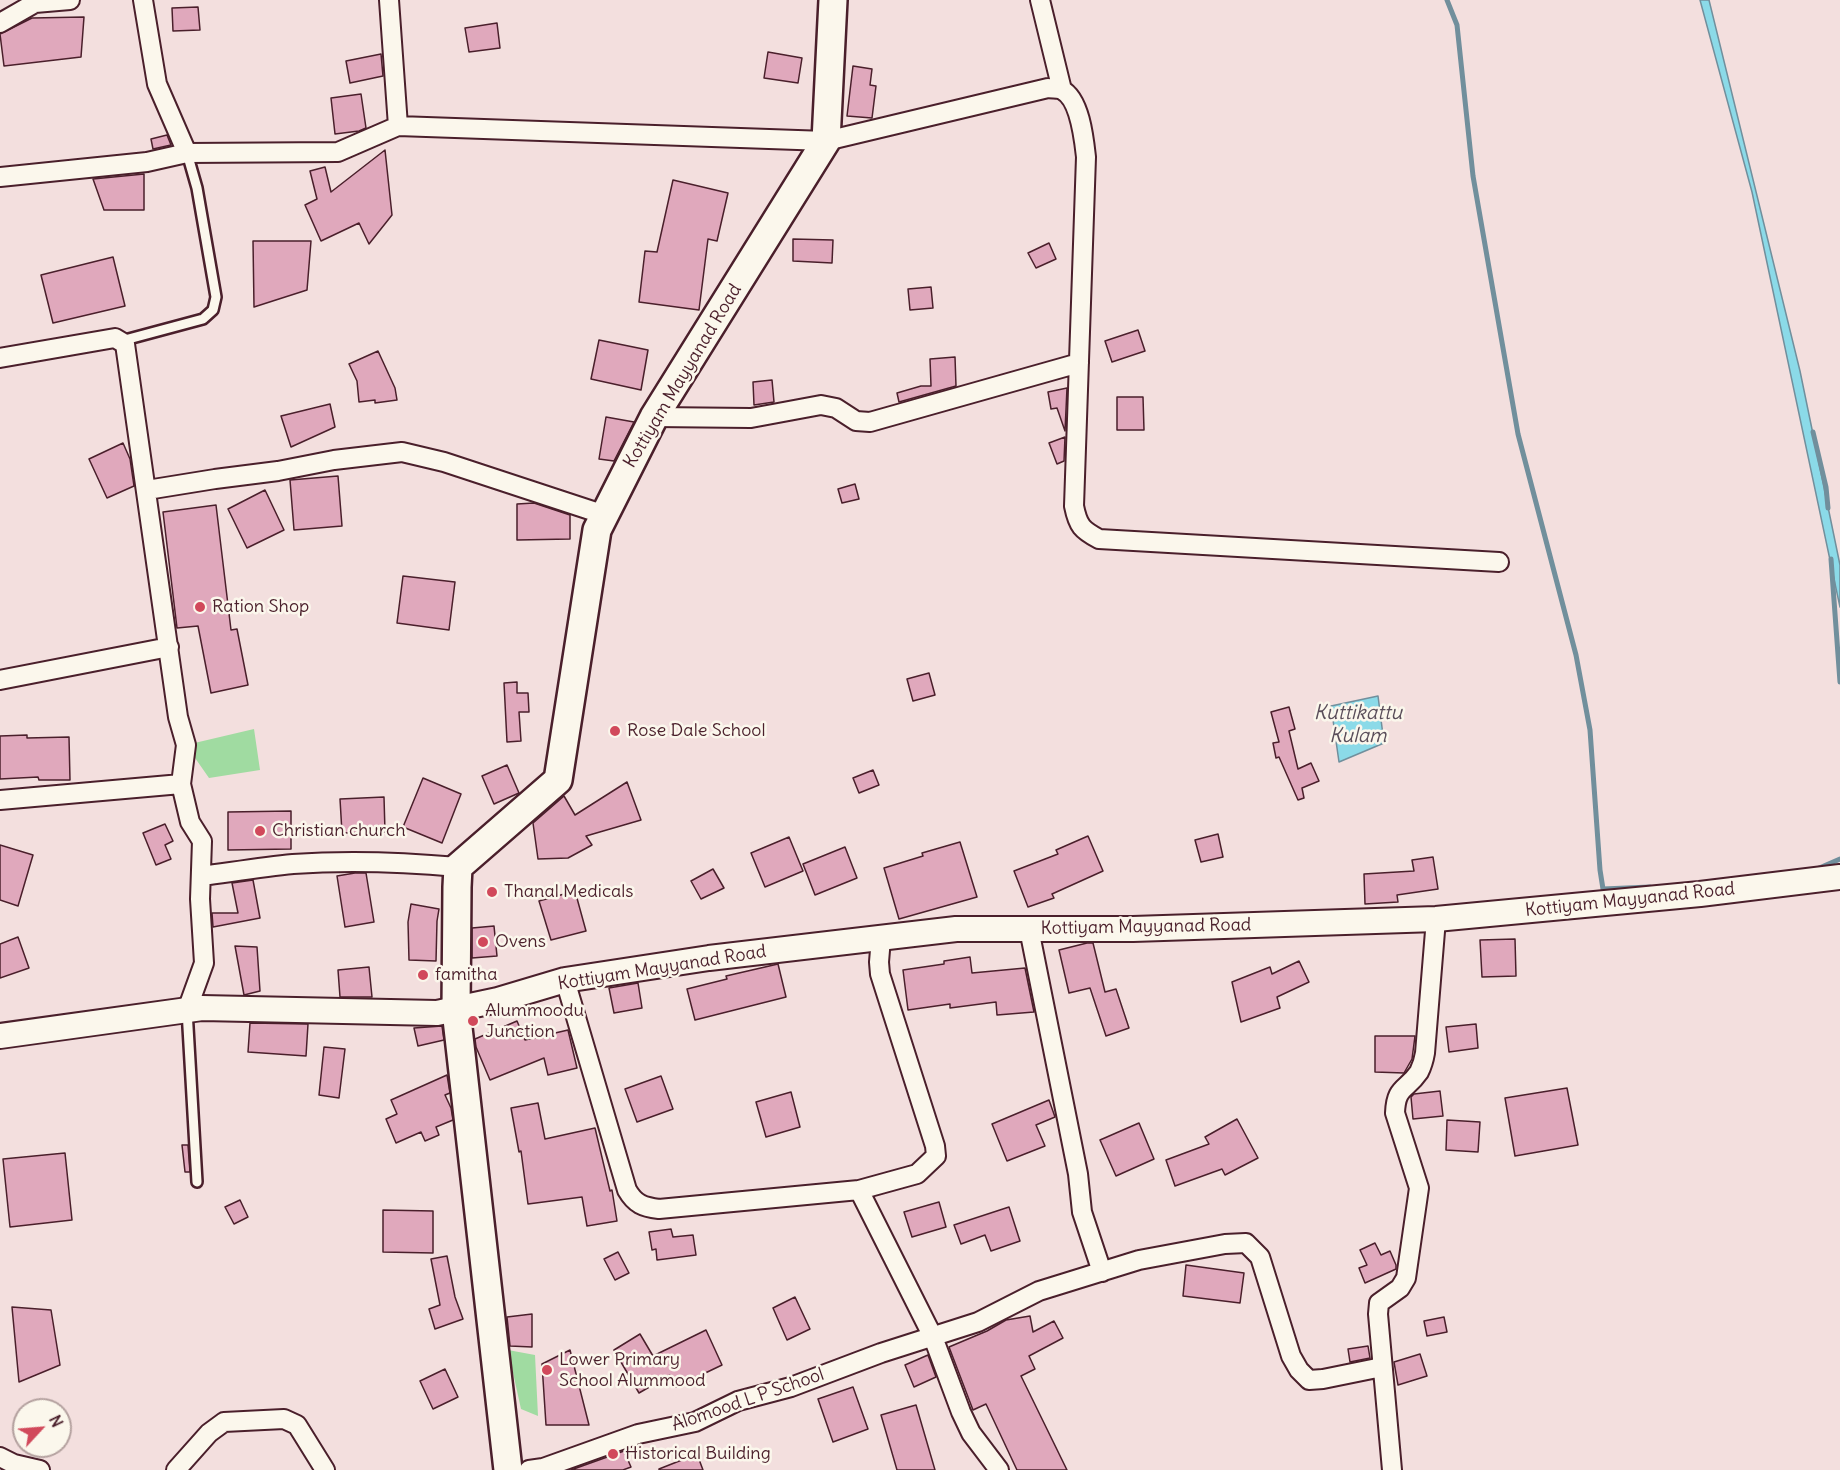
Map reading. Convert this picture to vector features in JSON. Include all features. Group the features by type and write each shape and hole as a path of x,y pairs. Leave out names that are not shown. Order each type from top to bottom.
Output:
{"main road":[{"name":"Kottiyam Mayyanad Road","path":"459,867 558,780 597,530 654,417 826,141 833,0"},
{"path":"459,867 456,1010 508,1470"}],"street":[{"path":"0,23 35,3 70,0"},
{"path":"143,0 157,84 188,153"},
{"path":"389,0 398,126"},
{"path":"1040,0 1062,90"},
{"path":"0,177 147,162 188,153 338,152 398,126 826,141 1048,88 1062,90 1071,98 1077,110 1086,157 1074,506 1077,521 1085,531 1099,539 1499,562"},
{"path":"0,358 115,338 125,344 128,353 178,717 186,745 181,784 190,822 202,840 200,899 204,963 187,1010"},
{"path":"654,417 751,418 821,405 836,408 856,421 870,422 1079,363"},
{"path":"147,490 278,471 334,460 402,452 444,462 605,515"},
{"path":"0,680 169,647"},
{"path":"0,800 181,784"},
{"path":"202,876 292,864 346,862 404,862 459,867"},
{"name":"Kottiyam Mayyanad Road","path":"0,1036 202,1008 437,1013 498,1000 565,980 709,957 956,929 1132,929 1436,919 1840,878"},
{"path":"1392,1470 1378,1314 1379,1303 1400,1288 1406,1278 1419,1188 1395,1113 1396,1100 1400,1090 1420,1070 1425,1053 1436,919"},
{"path":"1029,929 1078,1174 1082,1212 1101,1272"},
{"path":"565,980 627,1190 633,1200 644,1207 659,1209 859,1190 917,1174 936,1156 935,1146 880,974 881,938"},
{"path":"859,1190 933,1338 971,1433 999,1470"},
{"name":"Alomood L P School","path":"528,1470 543,1468 638,1434 695,1422 738,1401 791,1387 881,1353 978,1322 1039,1291 1139,1260 1225,1244 1246,1243 1260,1257 1291,1356 1299,1370 1309,1380 1323,1380 1382,1367"},
{"path":"176,1470 208,1432 224,1422 284,1419 297,1425 325,1470"},
{"path":"0,1457 14,1464 40,1470"}],"lane":[{"path":"121,341 203,319 213,310 216,297 197,188 188,153"},
{"path":"187,1010 197,1182"}],"green space":[{"path":"254,729 260,770 209,778 186,745"},
{"path":"508,1350 535,1355 538,1416 521,1409"}],"water":[{"path":"1700,0 1709,0 1800,371 1840,565 1840,607 1752,192"},
{"name":"Kuttikattu Kulam","path":"1378,696 1384,743 1339,762 1331,706"}],"building":[{"path":"198,7 200,30 173,31 172,8"},
{"path":"84,17 81,57 4,66 0,34 32,18"},
{"path":"497,23 500,48 469,52 465,28"},
{"path":"768,52 802,58 798,83 764,78"},
{"path":"381,54 383,76 350,83 346,61"},
{"path":"853,66 872,69 870,85 876,86 872,118 847,116"},
{"path":"361,94 366,128 335,134 331,98"},
{"path":"167,135 171,145 153,149 151,139"},
{"path":"385,150 392,215 369,244 359,223 321,241 305,205 317,199 310,171 325,167 331,192"},
{"path":"144,174 144,210 104,210 93,179"},
{"path":"673,180 728,193 717,241 708,239 699,310 639,302 645,251 657,252"},
{"path":"793,239 833,240 832,263 793,261"},
{"path":"253,241 311,241 307,290 254,307"},
{"path":"1049,243 1056,259 1036,268 1028,253"},
{"path":"113,257 125,306 53,323 41,275"},
{"path":"931,287 933,308 910,310 908,289"},
{"path":"1138,330 1145,351 1112,362 1105,341"},
{"path":"599,340 648,350 641,390 591,379"},
{"path":"378,351 395,388 397,400 375,403 375,400 359,402 357,381 349,364"},
{"path":"955,357 956,386 899,402 897,393 921,386 931,386 930,359"},
{"path":"772,380 774,402 754,405 753,382"},
{"path":"1067,388 1065,431 1057,408 1051,409 1048,392"},
{"path":"1117,397 1143,397 1144,430 1117,430"},
{"path":"330,404 335,427 291,447 281,416"},
{"path":"606,417 634,422 614,461 599,459"},
{"path":"1065,437 1064,461 1057,464 1049,443"},
{"path":"123,443 130,459 134,486 107,498 89,459"},
{"path":"338,476 342,526 294,530 290,480"},
{"path":"855,484 859,499 842,503 838,489"},
{"path":"265,490 284,530 247,548 228,509"},
{"path":"534,503 570,515 570,539 517,540 517,504"},
{"path":"216,505 231,630 237,629 248,685 211,693 198,626 177,628 163,512"},
{"path":"403,576 455,582 449,630 397,623"},
{"path":"929,673 935,695 913,701 907,679"},
{"path":"517,682 517,693 528,693 529,712 519,712 521,741 507,742 504,683"},
{"path":"1289,707 1295,729 1289,731 1298,769 1311,763 1319,781 1302,788 1304,798 1298,800 1279,757 1276,758 1273,743 1279,742 1271,712"},
{"path":"27,735 27,738 69,737 70,780 39,780 38,777 0,779 0,736"},
{"path":"507,765 519,793 494,804 482,776"},
{"path":"873,770 879,785 859,793 853,778"},
{"path":"423,778 461,794 442,843 403,827"},
{"path":"627,782 641,820 586,836 592,845 568,858 538,859 533,823 564,796 575,815"},
{"path":"384,797 385,832 342,833 340,799"},
{"name":"Christian church","path":"291,811 291,849 228,850 228,812"},
{"path":"165,824 173,841 165,845 171,859 156,865 143,833"},
{"path":"1218,834 1223,857 1201,862 1195,840"},
{"path":"1088,836 1103,871 1052,894 1054,898 1028,907 1014,871 1058,854 1056,850"},
{"path":"789,837 803,871 765,887 751,853"},
{"path":"960,842 977,897 899,919 884,868 923,856 922,853"},
{"path":"0,845 33,855 18,906 0,900"},
{"path":"845,847 857,878 815,895 803,864"},
{"path":"1433,857 1438,889 1397,895 1398,902 1365,904 1364,874 1414,871 1412,860"},
{"path":"713,869 724,888 701,899 691,881"},
{"path":"366,873 374,922 345,927 337,876"},
{"path":"253,880 260,918 213,927 212,913 238,913 232,883"},
{"path":"575,891 586,931 551,940 539,901"},
{"path":"411,904 439,909 436,961 409,960 408,922"},
{"name":"Ovens","path":"494,926 497,956 472,958 472,928"},
{"path":"18,937 29,968 0,978 0,944"},
{"path":"1515,939 1516,976 1482,977 1480,940"},
{"path":"1093,943 1105,992 1116,989 1129,1028 1106,1036 1090,988 1069,993 1059,950"},
{"path":"235,946 257,947 260,991 244,995"},
{"path":"970,957 972,973 1025,968 1034,1012 997,1015 996,1002 950,1008 950,1004 908,1010 903,970 944,964 944,961"},
{"path":"1299,961 1309,982 1277,997 1280,1008 1241,1022 1232,982 1270,967 1272,974"},
{"path":"778,964 786,997 695,1020 687,989 727,979 726,976"},
{"path":"369,967 372,997 340,997 338,970"},
{"path":"638,983 642,1008 614,1013 609,988"},
{"path":"517,1021 525,1040 568,1030 577,1068 548,1075 544,1058 490,1080 476,1047 475,1039"},
{"path":"250,1023 308,1024 306,1056 248,1052"},
{"path":"1476,1024 1478,1048 1449,1052 1446,1027"},
{"path":"442,1026 444,1040 418,1046 414,1028"},
{"path":"1375,1036 1415,1036 1412,1059 1404,1073 1375,1072"},
{"path":"324,1047 345,1049 339,1098 319,1095"},
{"path":"447,1075 450,1093 445,1095 453,1120 436,1127 439,1135 425,1141 421,1132 396,1143 386,1119 397,1114 391,1100"},
{"path":"661,1076 673,1109 637,1122 625,1089"},
{"path":"1567,1088 1578,1145 1515,1156 1505,1098"},
{"path":"1440,1091 1443,1116 1413,1119 1411,1097 1414,1094"},
{"path":"791,1092 800,1127 766,1137 756,1102"},
{"path":"1049,1100 1055,1117 1036,1125 1045,1146 1007,1161 992,1124"},
{"path":"538,1103 545,1139 595,1128 610,1191 612,1190 617,1221 587,1226 582,1197 528,1204 521,1151 519,1152 511,1108"},
{"path":"1237,1119 1258,1158 1225,1175 1222,1169 1175,1186 1166,1160 1209,1144 1205,1137"},
{"path":"1447,1120 1480,1122 1478,1152 1446,1150"},
{"path":"1139,1123 1154,1159 1116,1176 1100,1140"},
{"path":"182,1145 188,1145 190,1172 185,1172"},
{"path":"65,1153 72,1220 10,1227 3,1159"},
{"path":"240,1200 248,1217 234,1224 225,1207"},
{"path":"939,1202 946,1227 912,1237 904,1212"},
{"path":"1009,1207 1020,1241 991,1251 985,1235 961,1244 954,1225"},
{"path":"383,1210 433,1211 433,1253 383,1252"},
{"path":"671,1229 673,1237 693,1235 696,1255 657,1260 656,1249 652,1250 649,1232"},
{"path":"1375,1243 1381,1255 1390,1251 1396,1269 1365,1283 1359,1268 1367,1265 1360,1250"},
{"path":"618,1252 629,1273 615,1280 604,1259"},
{"path":"447,1256 455,1297 463,1319 435,1329 429,1309 440,1305 431,1259"},
{"path":"1186,1265 1244,1273 1240,1303 1183,1296"},
{"path":"795,1297 810,1329 787,1340 773,1308"},
{"path":"12,1307 51,1310 60,1365 19,1382"},
{"path":"532,1314 532,1347 510,1346 507,1317"},
{"path":"1030,1316 1033,1332 1054,1321 1063,1338 1029,1356 1035,1369 1021,1376 1067,1470 1017,1470 986,1404 973,1410 949,1347 987,1331 1006,1320"},
{"path":"1444,1317 1447,1332 1427,1336 1424,1321"},
{"path":"706,1330 722,1365 676,1387 670,1375 639,1393 614,1350 640,1334 653,1356"},
{"path":"1368,1346 1370,1358 1350,1362 1348,1349"},
{"path":"570,1350 589,1425 546,1425 542,1364"},
{"path":"1420,1354 1427,1376 1398,1385 1394,1362"},
{"path":"928,1355 936,1377 914,1387 905,1365"},
{"path":"445,1369 458,1397 433,1409 420,1381"},
{"path":"853,1387 868,1429 833,1442 818,1399"},
{"path":"916,1405 935,1470 897,1470 881,1415"},
{"name":"Historical Building","path":"624,1451 631,1467 623,1470 571,1470"},
{"path":"697,1454 703,1470 659,1470 659,1469"}],"waterway":[{"path":"1447,0 1457,25 1473,176 1518,434 1576,655 1590,730 1603,889 1650,887"},
{"path":"1813,432 1826,487 1828,508"},
{"path":"1831,559 1840,682"},
{"path":"1817,869 1840,859"}],"place":[{"name":"Ration Shop","path":"200,607"},
{"name":"Rose Dale School","path":"615,731"},
{"name":"Christian church","path":"260,831"},
{"name":"Thanal Medicals","path":"492,892"},
{"name":"Ovens","path":"483,942"},
{"name":"famitha","path":"423,975"},
{"name":"Alummoodu Junction","path":"473,1021"},
{"name":"Lower Primary School Alummood","path":"547,1370"},
{"name":"Historical Building","path":"613,1454"}]}
